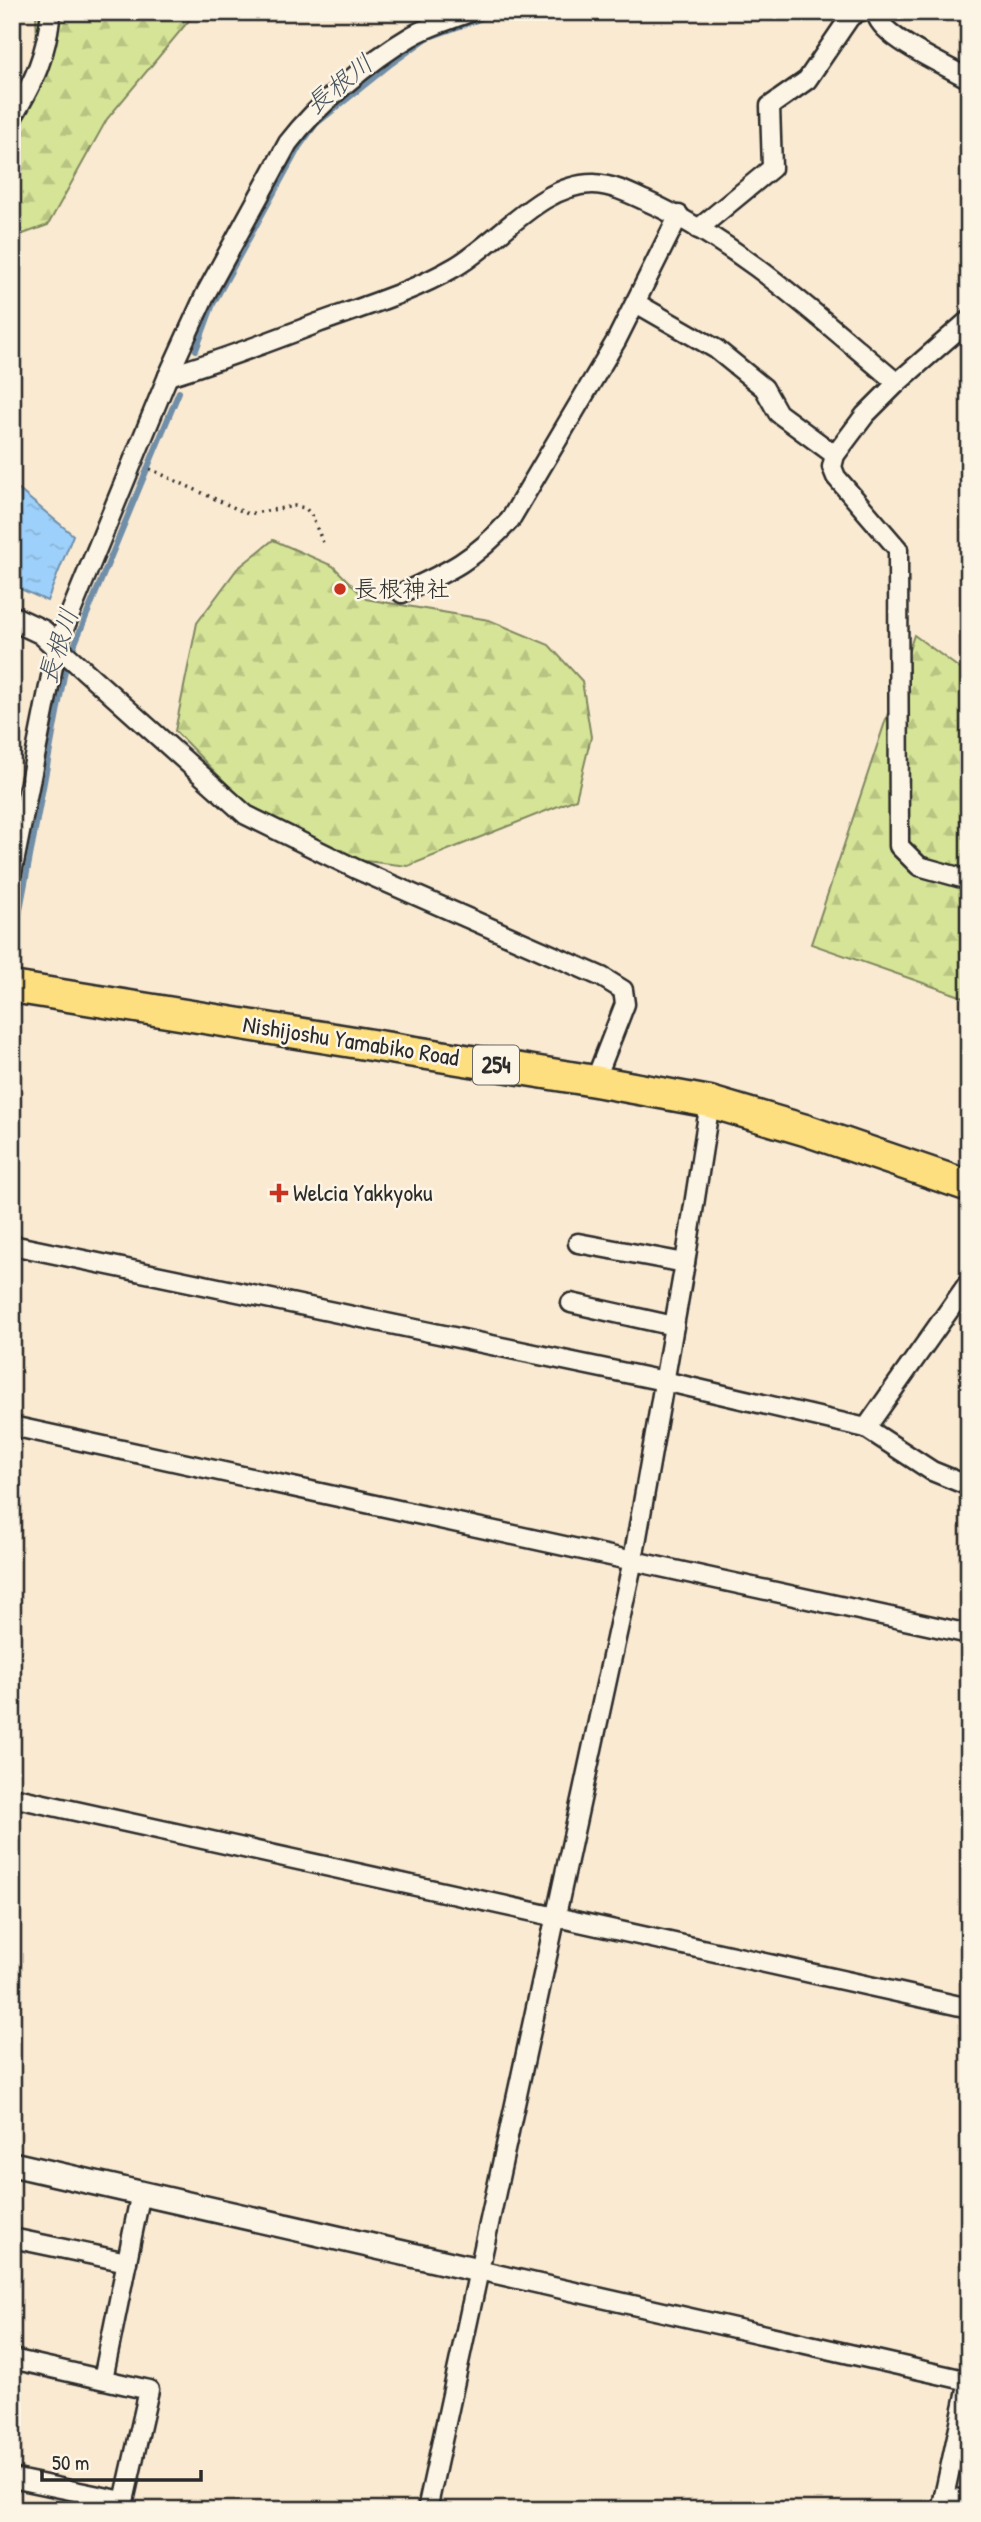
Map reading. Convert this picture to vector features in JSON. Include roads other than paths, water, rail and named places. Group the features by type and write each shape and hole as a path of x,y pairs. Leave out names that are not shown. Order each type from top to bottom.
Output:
{"highway":[{"name":"Nishijoshu Yamabiko Road","path":"12,987 710,1102 805,1130 969,1186"}],"street":[{"path":"12,118 35,80 48,41 51,12"},
{"path":"12,873 57,646 168,376 205,295 288,143 303,123 373,63 411,36 470,12"},
{"path":"698,229 772,168 770,106 807,80 850,17 858,12"},
{"path":"876,12 877,19 893,37 969,79"},
{"path":"168,376 411,290 482,250 540,200 565,190 593,184 621,190 678,215 771,278 897,383"},
{"path":"402,593 455,569 490,543 510,520 636,303 678,215"},
{"path":"636,303 716,349 764,388 778,414 835,455"},
{"path":"969,320 865,415 835,455 832,467 836,477 898,549 899,846 919,866 969,880"},
{"path":"12,618 42,632 246,815 356,869 602,977 623,990 625,1004 595,1081"},
{"path":"427,2510 558,1916 633,1560 710,1102"},
{"path":"579,1243 685,1263"},
{"path":"12,1245 664,1381 866,1428 932,1471 969,1486"},
{"path":"866,1428 969,1282"},
{"path":"571,1303 674,1326"},
{"path":"12,1426 969,1634"},
{"path":"12,1797 969,2008"},
{"path":"12,2164 969,2381 943,2503 969,2501"},
{"path":"103,2379 141,2192"},
{"path":"12,2238 127,2262"},
{"path":"12,2359 149,2390 122,2505 12,2478"}],"water":[{"path":"12,484 73,535 47,601 12,585"}],"waterway":[{"name":"長根川","path":"196,350 213,304 299,147 316,124 427,38 499,12"},
{"name":"長根川","path":"12,967 16,931 66,665 179,392"}],"place":[{"name":"長根神社","path":"340,589"},
{"name":"Welcia Yakkyoku","path":"279,1193"}]}
